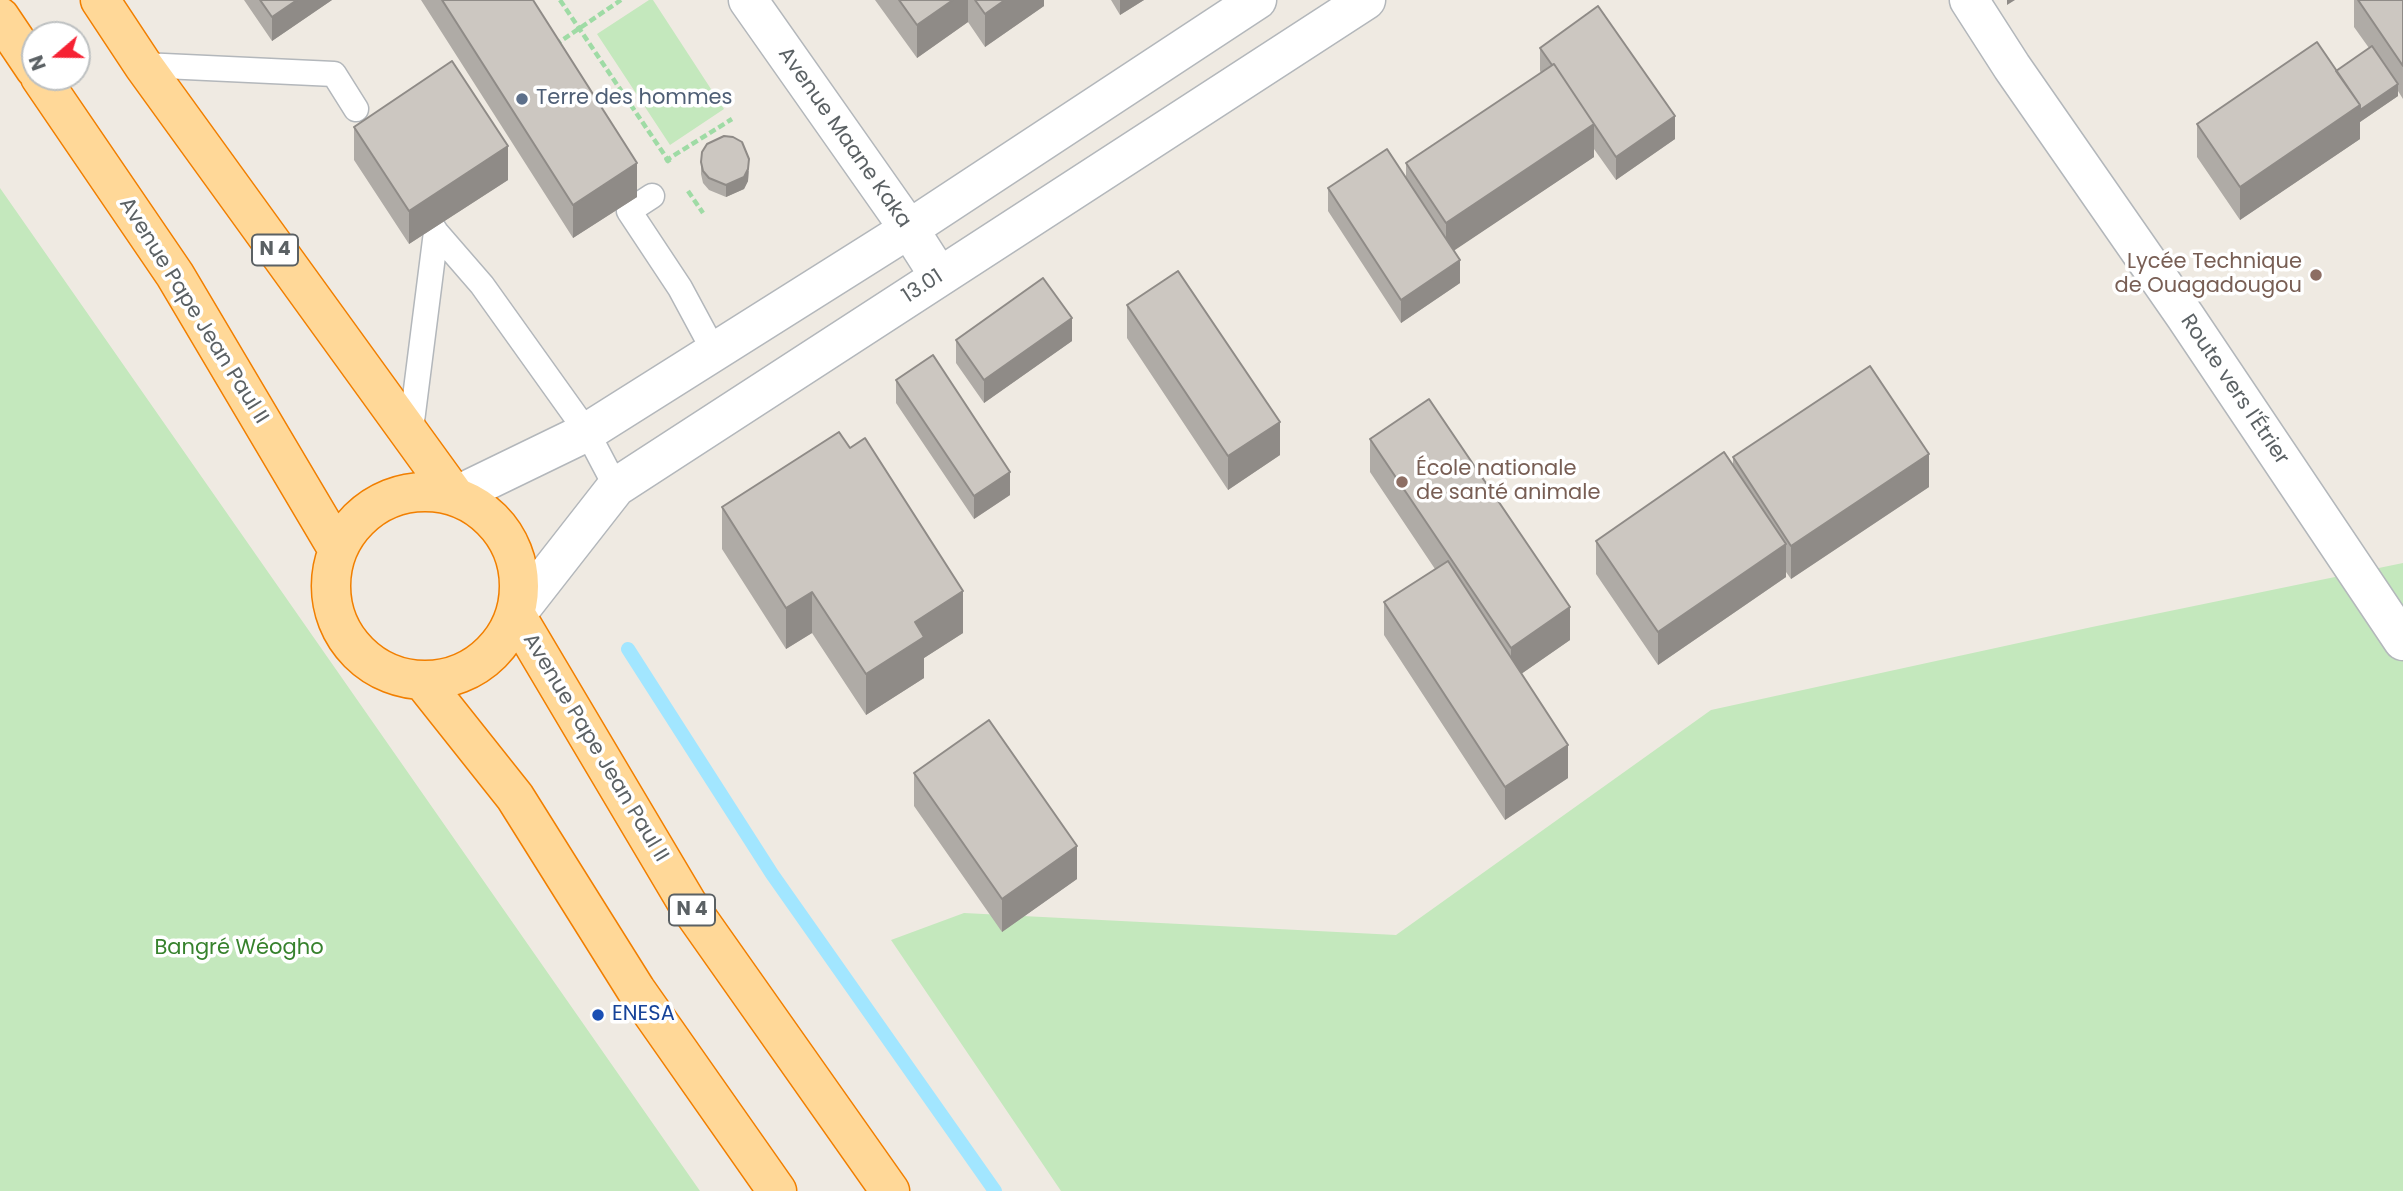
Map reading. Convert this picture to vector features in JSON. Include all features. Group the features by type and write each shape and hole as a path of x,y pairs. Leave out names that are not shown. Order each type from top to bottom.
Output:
{"highway":[{"name":"Avenue Pape Jean Paul II","path":"100,0 143,65 455,496"},
{"path":"0,17 21,48"},
{"name":"Avenue Pape Jean Paul II","path":"50,91 175,275 338,550"},
{"name":"Avenue Pape Jean Paul II","path":"432,491 455,496 482,510 502,531 515,557 520,586 516,615 495,650 462,673 442,679 422,680 392,674 366,660 347,637 334,609 332,580 338,550 350,529 366,512 386,500 408,492 432,491"},
{"name":"Avenue Pape Jean Paul II","path":"516,615 687,903 890,1191"},
{"path":"422,680 515,797 636,990 777,1191"}],"street":[{"name":"Avenue Maane Kaka","path":"748,0 939,276"},
{"path":"455,496 586,432 715,353 1257,0"},
{"name":"13.01","path":"516,615 616,487 1366,0"},
{"name":"Route vers l'Étrier","path":"1969,0 2403,641"}],"lane":[{"path":"143,65 334,74 356,109"},
{"path":"652,196 629,211 680,288 715,353"},
{"path":"416,202 436,232 481,285 586,432 616,487"},
{"path":"410,436 436,232"}],"path":[{"path":"560,0 675,170"},
{"path":"548,49 621,0"},
{"path":"652,196 639,177 732,119"},
{"path":"682,181 704,213"}],"green space":[{"path":"653,0 724,109 670,145 597,34"},
{"name":"Bangré Wéogho","path":"0,188 700,1191 0,1191"},
{"path":"2403,563 2403,1191 1061,1191 891,940 964,913 1396,935 1711,710"}],"building":[{"path":"260,0 297,0 272,17"},
{"path":"442,0 533,0 637,163 573,205"},
{"path":"899,0 953,0 917,25"},
{"path":"975,0 1005,0 985,14"},
{"path":"2358,0 2403,0 2403,66"},
{"path":"1598,6 1675,116 1616,157 1554,64 1552,65 1540,48"},
{"path":"2317,42 2360,105 2240,187 2197,124"},
{"path":"2372,46 2398,84 2360,110 2360,105 2336,71"},
{"path":"452,61 508,146 409,211 354,127"},
{"path":"1554,64 1594,124 1446,223 1406,163"},
{"path":"724,136 742,142 749,159 744,177 726,185 709,178 703,171 701,162 702,152 707,144"},
{"path":"1387,149 1460,260 1401,300 1328,188"},
{"path":"1178,271 1280,422 1228,456 1127,305"},
{"path":"1043,278 1072,318 984,380 956,340"},
{"path":"933,355 1010,472 974,496 896,380"},
{"path":"1870,366 1929,454 1791,546 1733,457"},
{"path":"1429,399 1570,607 1511,648 1370,439"},
{"path":"839,432 850,448 865,438 963,591 915,622 924,637 866,674 812,592 786,608 722,507"},
{"path":"1724,452 1786,544 1658,632 1596,541"},
{"path":"1448,561 1568,745 1505,787 1384,602"},
{"path":"989,720 1077,846 1002,899 914,773"}],"waterway":[{"path":"628,649 772,874 995,1191"}],"place":[{"name":"Terre des hommes","path":"522,99"},
{"name":"Lycée Technique de Ouagadougou","path":"2316,275"},
{"name":"École nationale de santé animale","path":"1402,482"},
{"name":"ENESA","path":"598,1015"}]}
